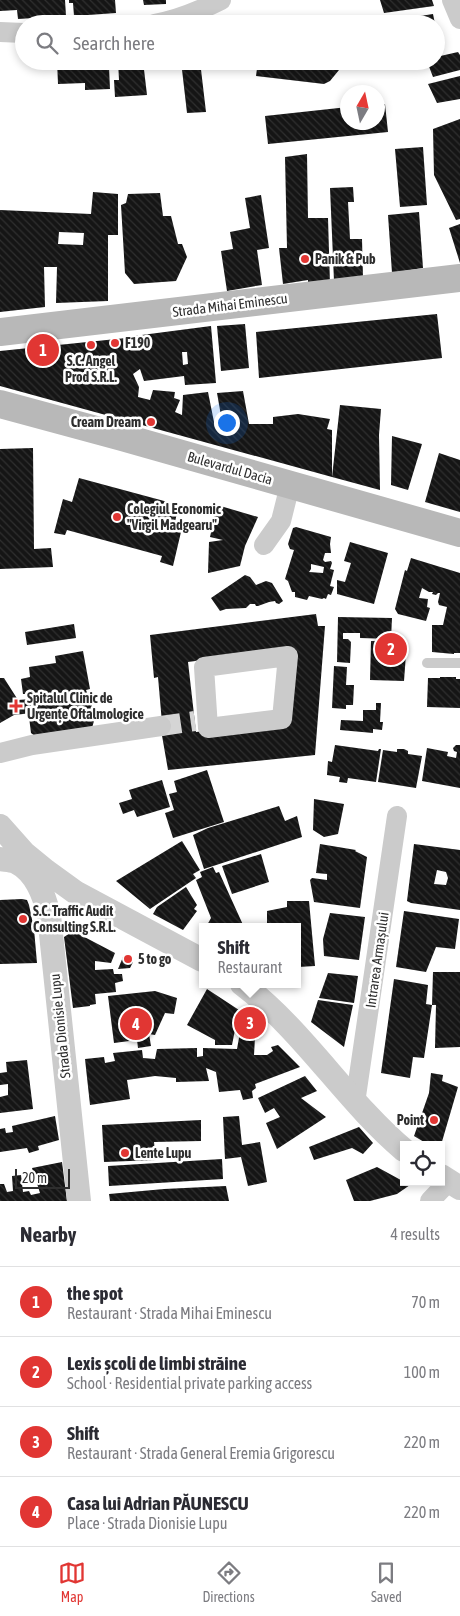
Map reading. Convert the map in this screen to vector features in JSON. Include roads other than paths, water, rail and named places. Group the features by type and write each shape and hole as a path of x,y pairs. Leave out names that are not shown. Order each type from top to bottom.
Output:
{"main road":[{"name":"Strada Mihai Eminescu","path":"0,332 460,278"},
{"name":"Bulevardul Dacia","path":"0,404 460,534"}],"street":[{"path":"189,15 221,0"},
{"path":"452,0 460,19"},
{"path":"0,32 15,33"},
{"path":"264,545 281,521 290,485"},
{"path":"288,656 282,718 208,728 201,721 204,666 288,656"},
{"path":"0,753 32,745 161,726"},
{"name":"Intrarea Armașului","path":"355,1103 397,816"},
{"path":"0,826 10,859 46,871 75,892 199,958"},
{"name":"Strada Dionisie Lupu","path":"10,859 28,871 39,886 49,915 79,1201"},
{"path":"49,915 75,892"},
{"path":"247,988 272,1008 355,1103 382,1132 400,1147"},
{"path":"430,1201 450,1182"}],"lane":[{"path":"427,663 460,663"}],"tunnel":[{"path":"161,726 195,721"}],"place":[{"name":"Panik & Pub","path":"305,259"},
{"name":"F190","path":"115,343"},
{"name":"S.C. Angel Prod S.R.L.","path":"91,345"},
{"name":"the spot","path":"43,350"},
{"name":"Cream Dream","path":"151,422"},
{"name":"Colegiul Economic \"Virgil Madgearu\"","path":"117,517"},
{"name":"Lexis școli de limbi străine","path":"391,649"},
{"name":"Spitalul Clinic de Urgențe Oftalmologice","path":"16,706"},
{"name":"S.C. Traffic Audit Consulting S.R.L.","path":"23,919"},
{"name":"5 to go","path":"128,959"},
{"name":"Shift","path":"250,1023"},
{"name":"Casa lui Adrian PĂUNESCU","path":"136,1024"},
{"name":"Point","path":"434,1120"},
{"name":"Lente Lupu","path":"125,1153"}]}
